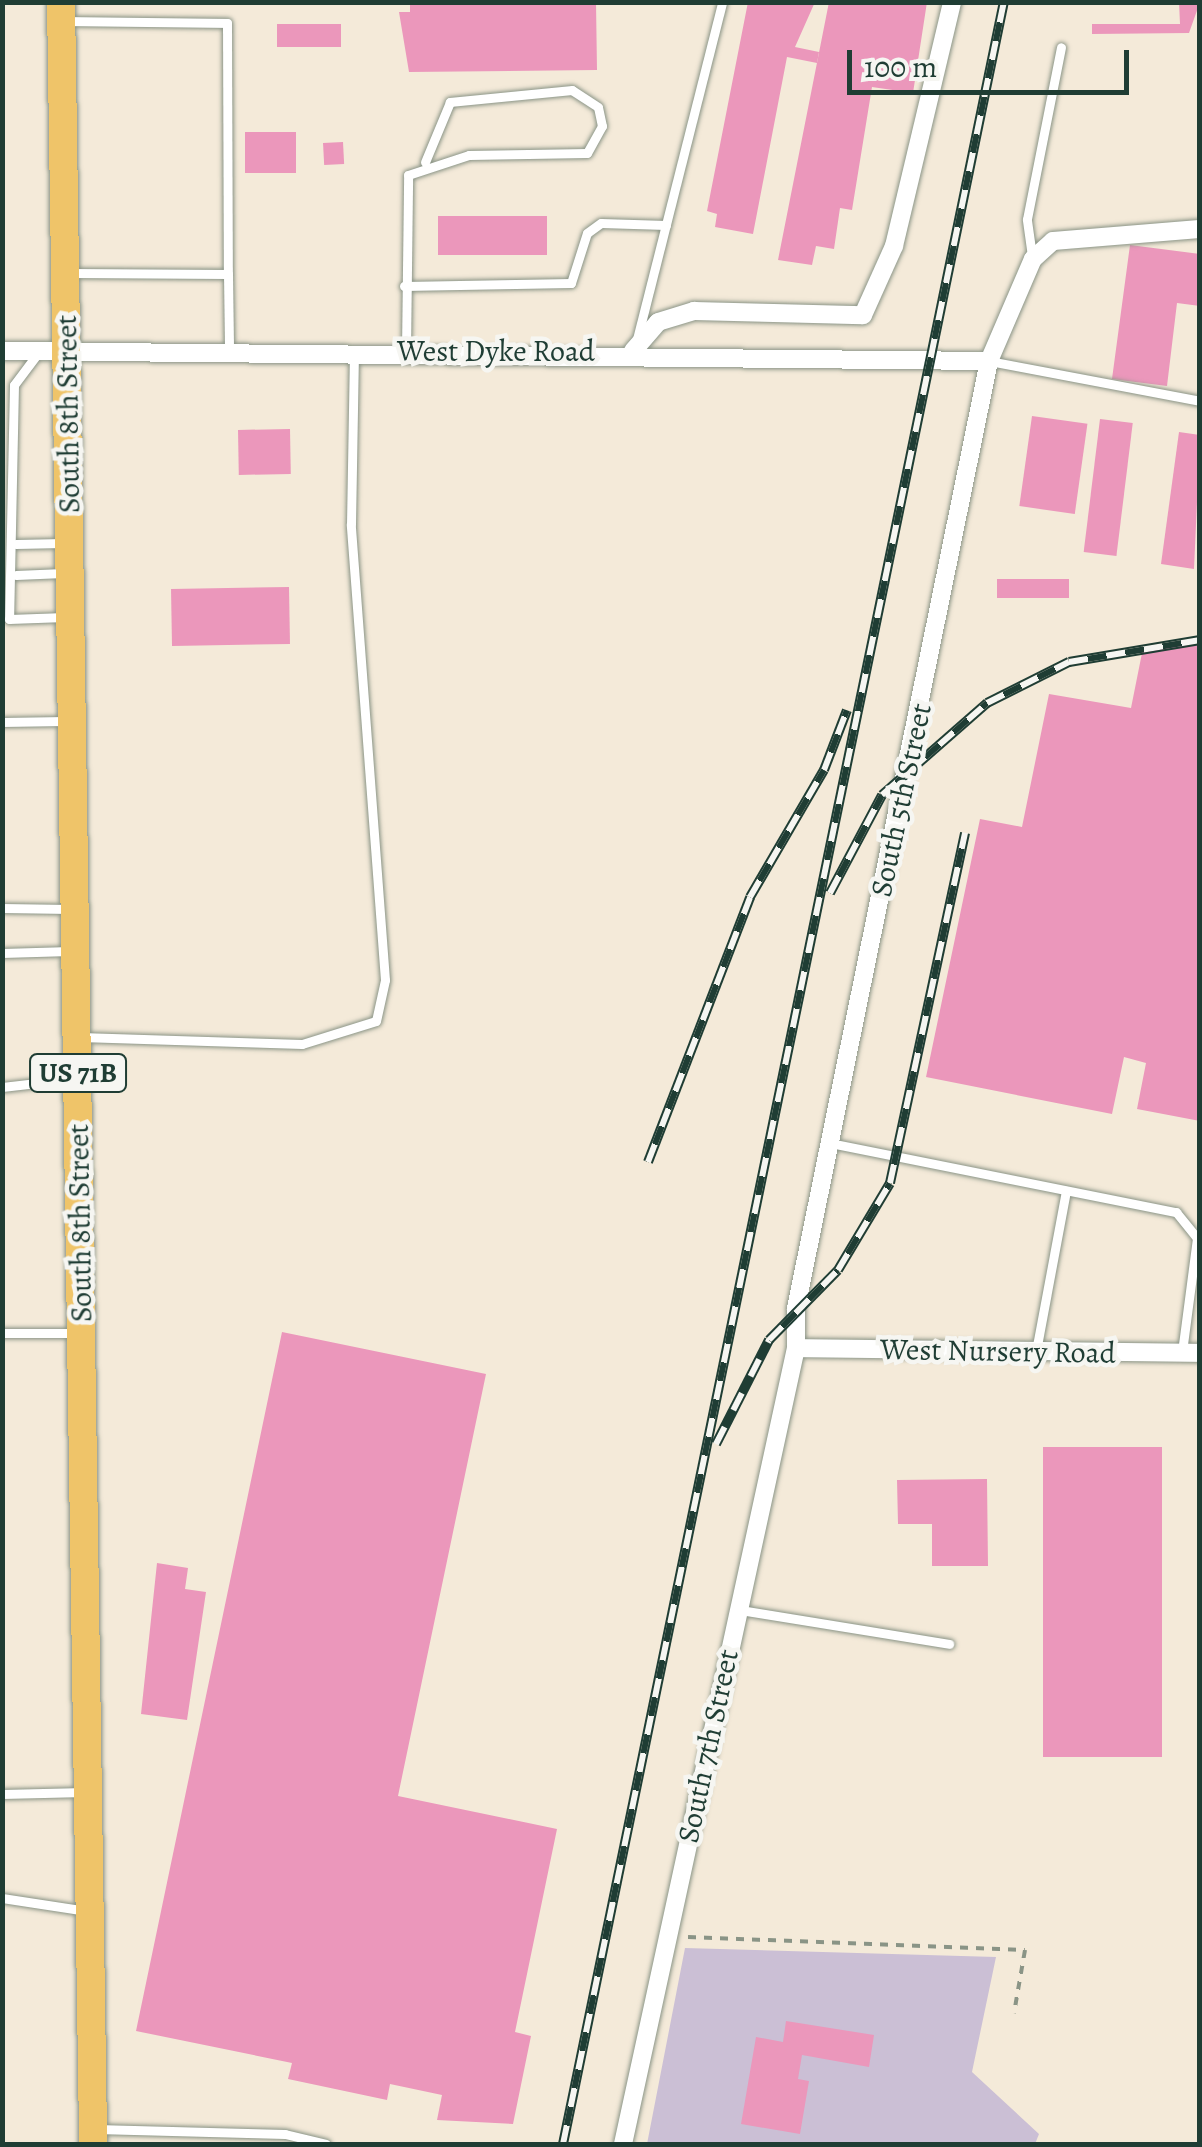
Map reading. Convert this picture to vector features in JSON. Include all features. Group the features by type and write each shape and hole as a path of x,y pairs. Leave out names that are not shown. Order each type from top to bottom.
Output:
{"main road":[{"name":"South 8th Street","path":"62,12 66,272 54,350 72,616 93,2137"}],"street":[{"path":"634,352 658,322 694,311 863,315 894,246 952,2"},
{"path":"1032,259 1053,241 1200,229"},
{"name":"South 5th Street","path":"796,1348 830,1144 988,361 1032,259"},
{"name":"West Dyke Road","path":"2,351 634,352 988,361"},
{"name":"West Nursery Road","path":"796,1348 1191,1353"},
{"name":"South 7th Street","path":"624,2144 796,1348"}],"lane":[{"path":"634,352 722,2"},
{"path":"62,12 226,23 229,350"},
{"path":"1032,259 1027,218 1060,47"},
{"path":"406,350 408,175 425,162 450,102 572,90 598,106 602,126 587,153 425,162"},
{"path":"404,286 571,283 587,233 601,223 666,225"},
{"path":"66,272 228,274"},
{"path":"54,350 14,385 7,438 16,574 6,619 72,616"},
{"path":"77,1037 302,1044 376,1021 385,980 351,524 354,350"},
{"path":"988,361 1200,401"},
{"path":"16,544 70,543"},
{"path":"16,574 71,573"},
{"path":"2,722 73,721"},
{"path":"2,908 76,910"},
{"path":"2,953 76,951"},
{"path":"2,1087 8,1078 78,1080"},
{"path":"830,1144 1066,1191 1188,1220 1197,1256 1191,1353"},
{"path":"1036,1351 1066,1191"},
{"path":"2,1334 82,1332"},
{"path":"737,1609 949,1644"},
{"path":"2,1794 88,1792"},
{"path":"2,1898 90,1912"},
{"path":"93,2137 285,2134 326,2144"}],"path":[{"path":"668,1932 714,1944 1026,1950 1014,2013"}],"shaded area":[{"path":"685,1948 996,1957 972,2072 1039,2134 1035,2144 647,2144"}],"building":[{"path":"410,2 596,2 597,70 409,72 399,12 410,12"},
{"path":"748,2 815,2 795,47 819,52 817,63 787,57 753,234 715,227 717,214 707,211"},
{"path":"829,2 927,2 913,93 872,87 852,210 840,208 834,249 816,246 812,265 778,260"},
{"path":"1179,2 1200,2 1189,33 1092,34 1092,24 1180,24"},
{"path":"277,24 341,24 341,47 277,47"},
{"path":"245,132 296,132 296,173 245,173"},
{"path":"343,142 344,164 324,165 323,143"},
{"path":"438,216 547,216 547,255 438,255"},
{"path":"1130,245 1200,254 1200,306 1177,303 1167,386 1112,379"},
{"path":"1032,416 1087,424 1075,514 1019,506"},
{"path":"1100,419 1133,423 1116,556 1084,552"},
{"path":"290,429 291,474 239,475 238,430"},
{"path":"1179,432 1200,435 1194,569 1161,564"},
{"path":"997,579 1069,579 1069,598 997,598"},
{"path":"289,587 290,644 172,646 171,589"},
{"path":"1200,645 1200,1121 1137,1109 1146,1063 1124,1057 1112,1114 926,1077 980,819 1022,827 1049,694 1131,708 1143,648"},
{"path":"282,1332 486,1374 398,1796 557,1829 515,2032 531,2036 513,2124 437,2120 442,2095 390,2084 387,2100 288,2079 292,2063 136,2031"},
{"path":"1043,1447 1162,1447 1162,1757 1043,1757"},
{"path":"987,1479 988,1566 932,1566 932,1524 898,1524 897,1480"},
{"path":"157,1563 188,1568 185,1589 206,1592 187,1720 141,1714"},
{"path":"786,2021 874,2035 869,2067 802,2055 798,2079 809,2081 800,2134 741,2124 756,2037 783,2042"}],"railway":[{"path":"563,2144 1004,2"},
{"path":"830,893 882,795 987,703 1069,662 1200,640"},
{"path":"648,1162 750,897 824,770 847,710"},
{"path":"716,1444 769,1340 838,1270 890,1183 965,833"}]}
